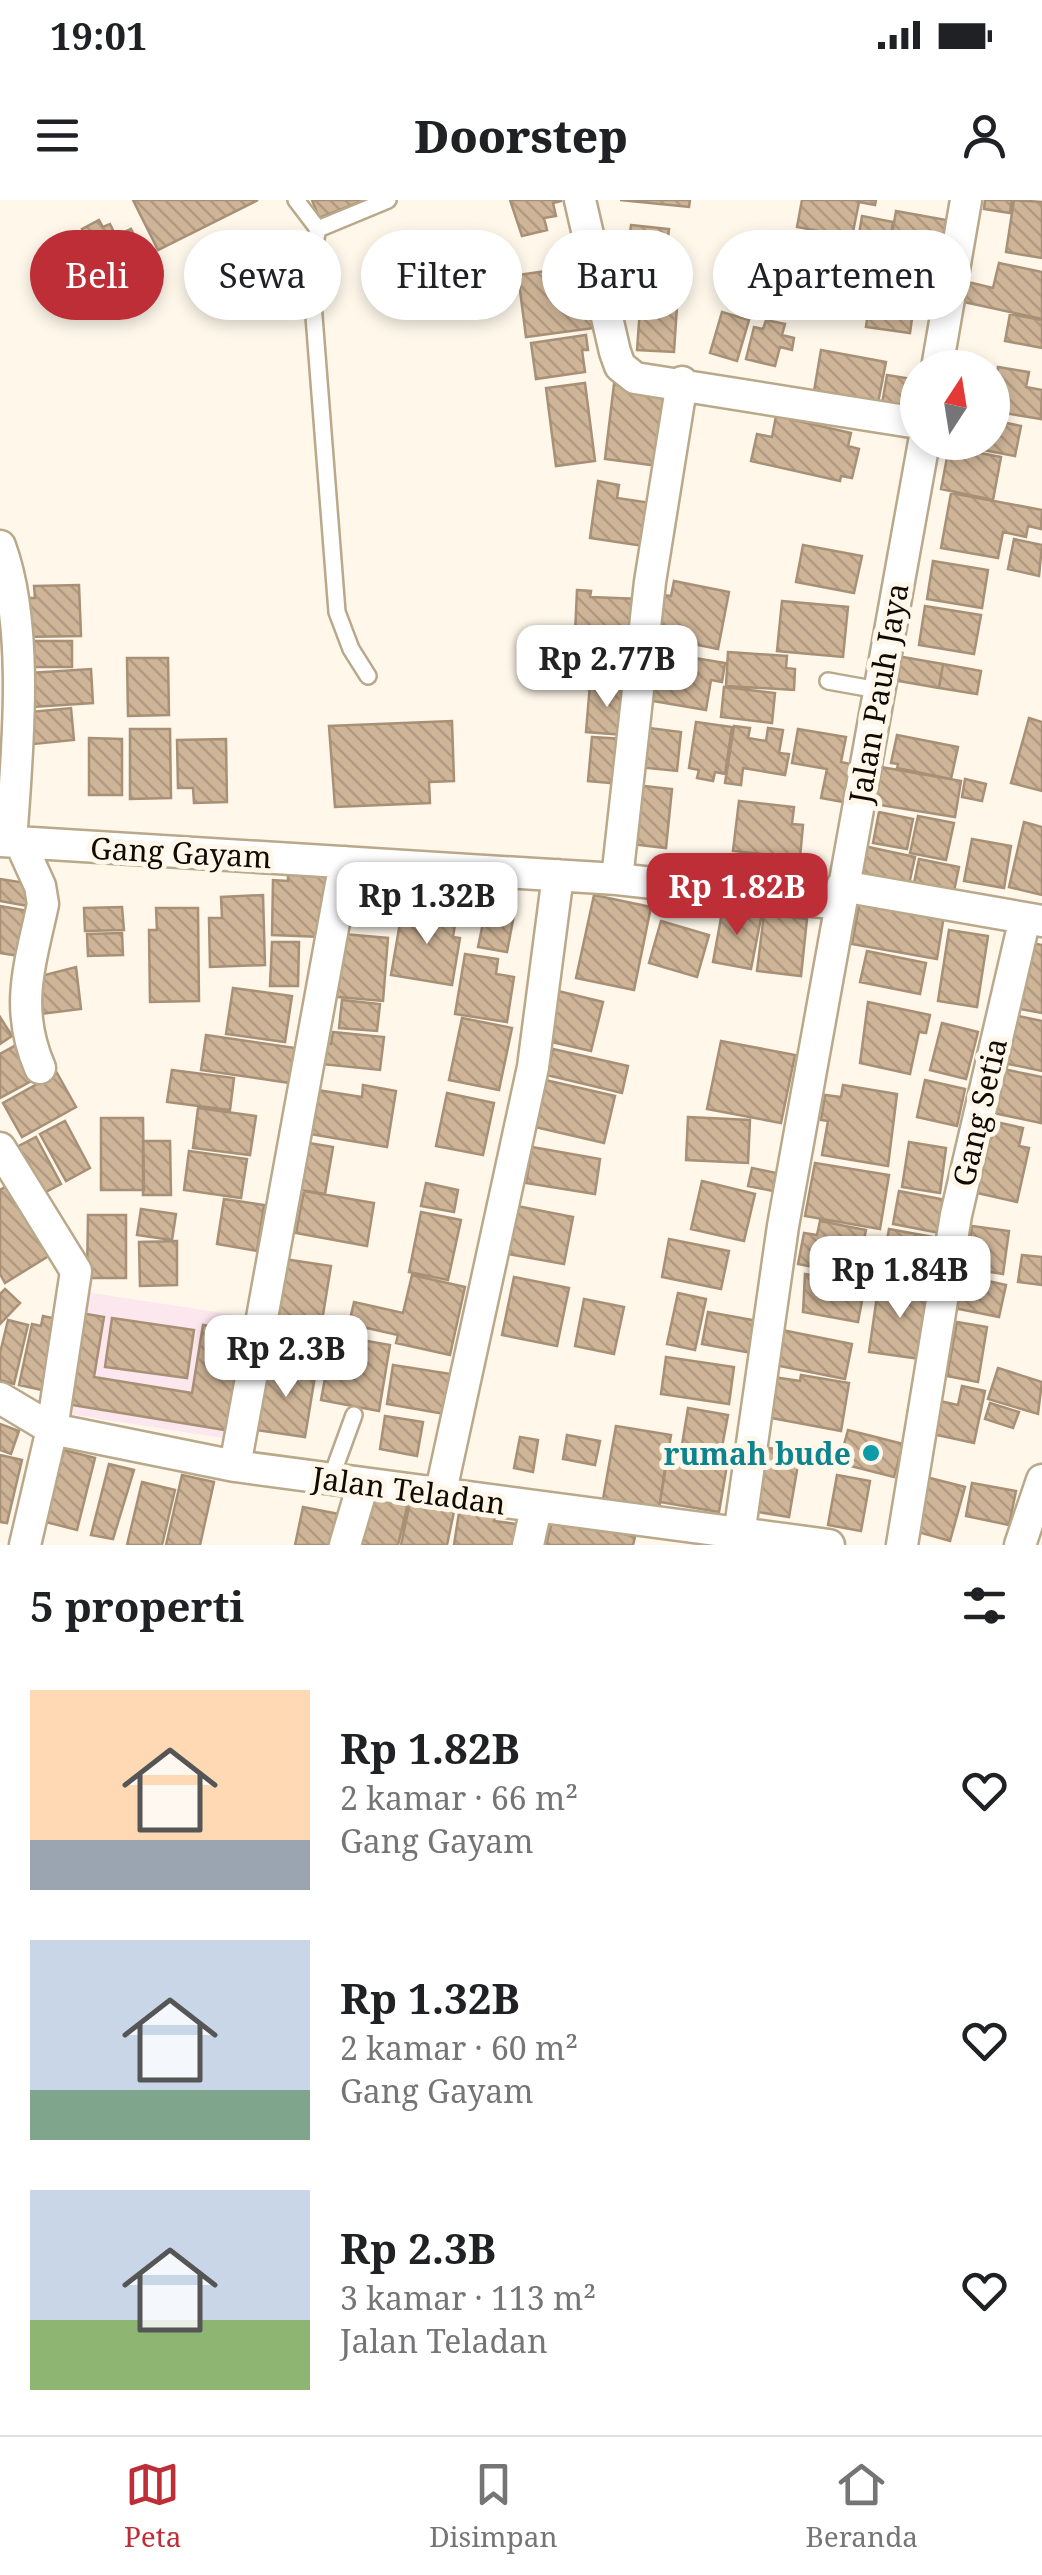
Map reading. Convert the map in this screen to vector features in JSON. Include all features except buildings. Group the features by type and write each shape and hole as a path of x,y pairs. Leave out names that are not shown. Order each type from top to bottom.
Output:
{"street":[{"path":"580,200 620,366 634,378 682,382 900,419"},
{"path":"940,350 966,200"},
{"path":"617,879 650,582 682,382"},
{"name":"Jalan Pauh Jaya","path":"721,1538 783,1226 921,460"},
{"path":"0,546 18,654 18,744 11,842 40,886 43,904 24,1016 26,1036 40,1068"},
{"name":"Gang Gayam","path":"11,842 841,895 1034,920"},
{"path":"235,1466 345,862"},
{"path":"441,1491 534,1066 558,875"},
{"name":"Gang Setia","path":"902,1545 956,1215 1034,920"},
{"path":"0,1148 76,1271 52,1429 25,1545"},
{"name":"Jalan Teladan","path":"0,1398 52,1429 235,1466 441,1491 721,1538 829,1545"},
{"path":"1020,1545 1042,1480"},
{"path":"344,1545 363,1484"},
{"path":"528,1545 536,1508"}],"lane":[{"path":"296,200 318,229 310,265 338,612 350,649 368,676"},
{"path":"318,229 388,200"},
{"path":"828,682 878,690"},
{"path":"331,1478 354,1415"}],"shaded area":[{"path":"73,1290 255,1318 236,1440 55,1412"}],"place":[{"name":"rumah bude","path":"871,1453"}]}
